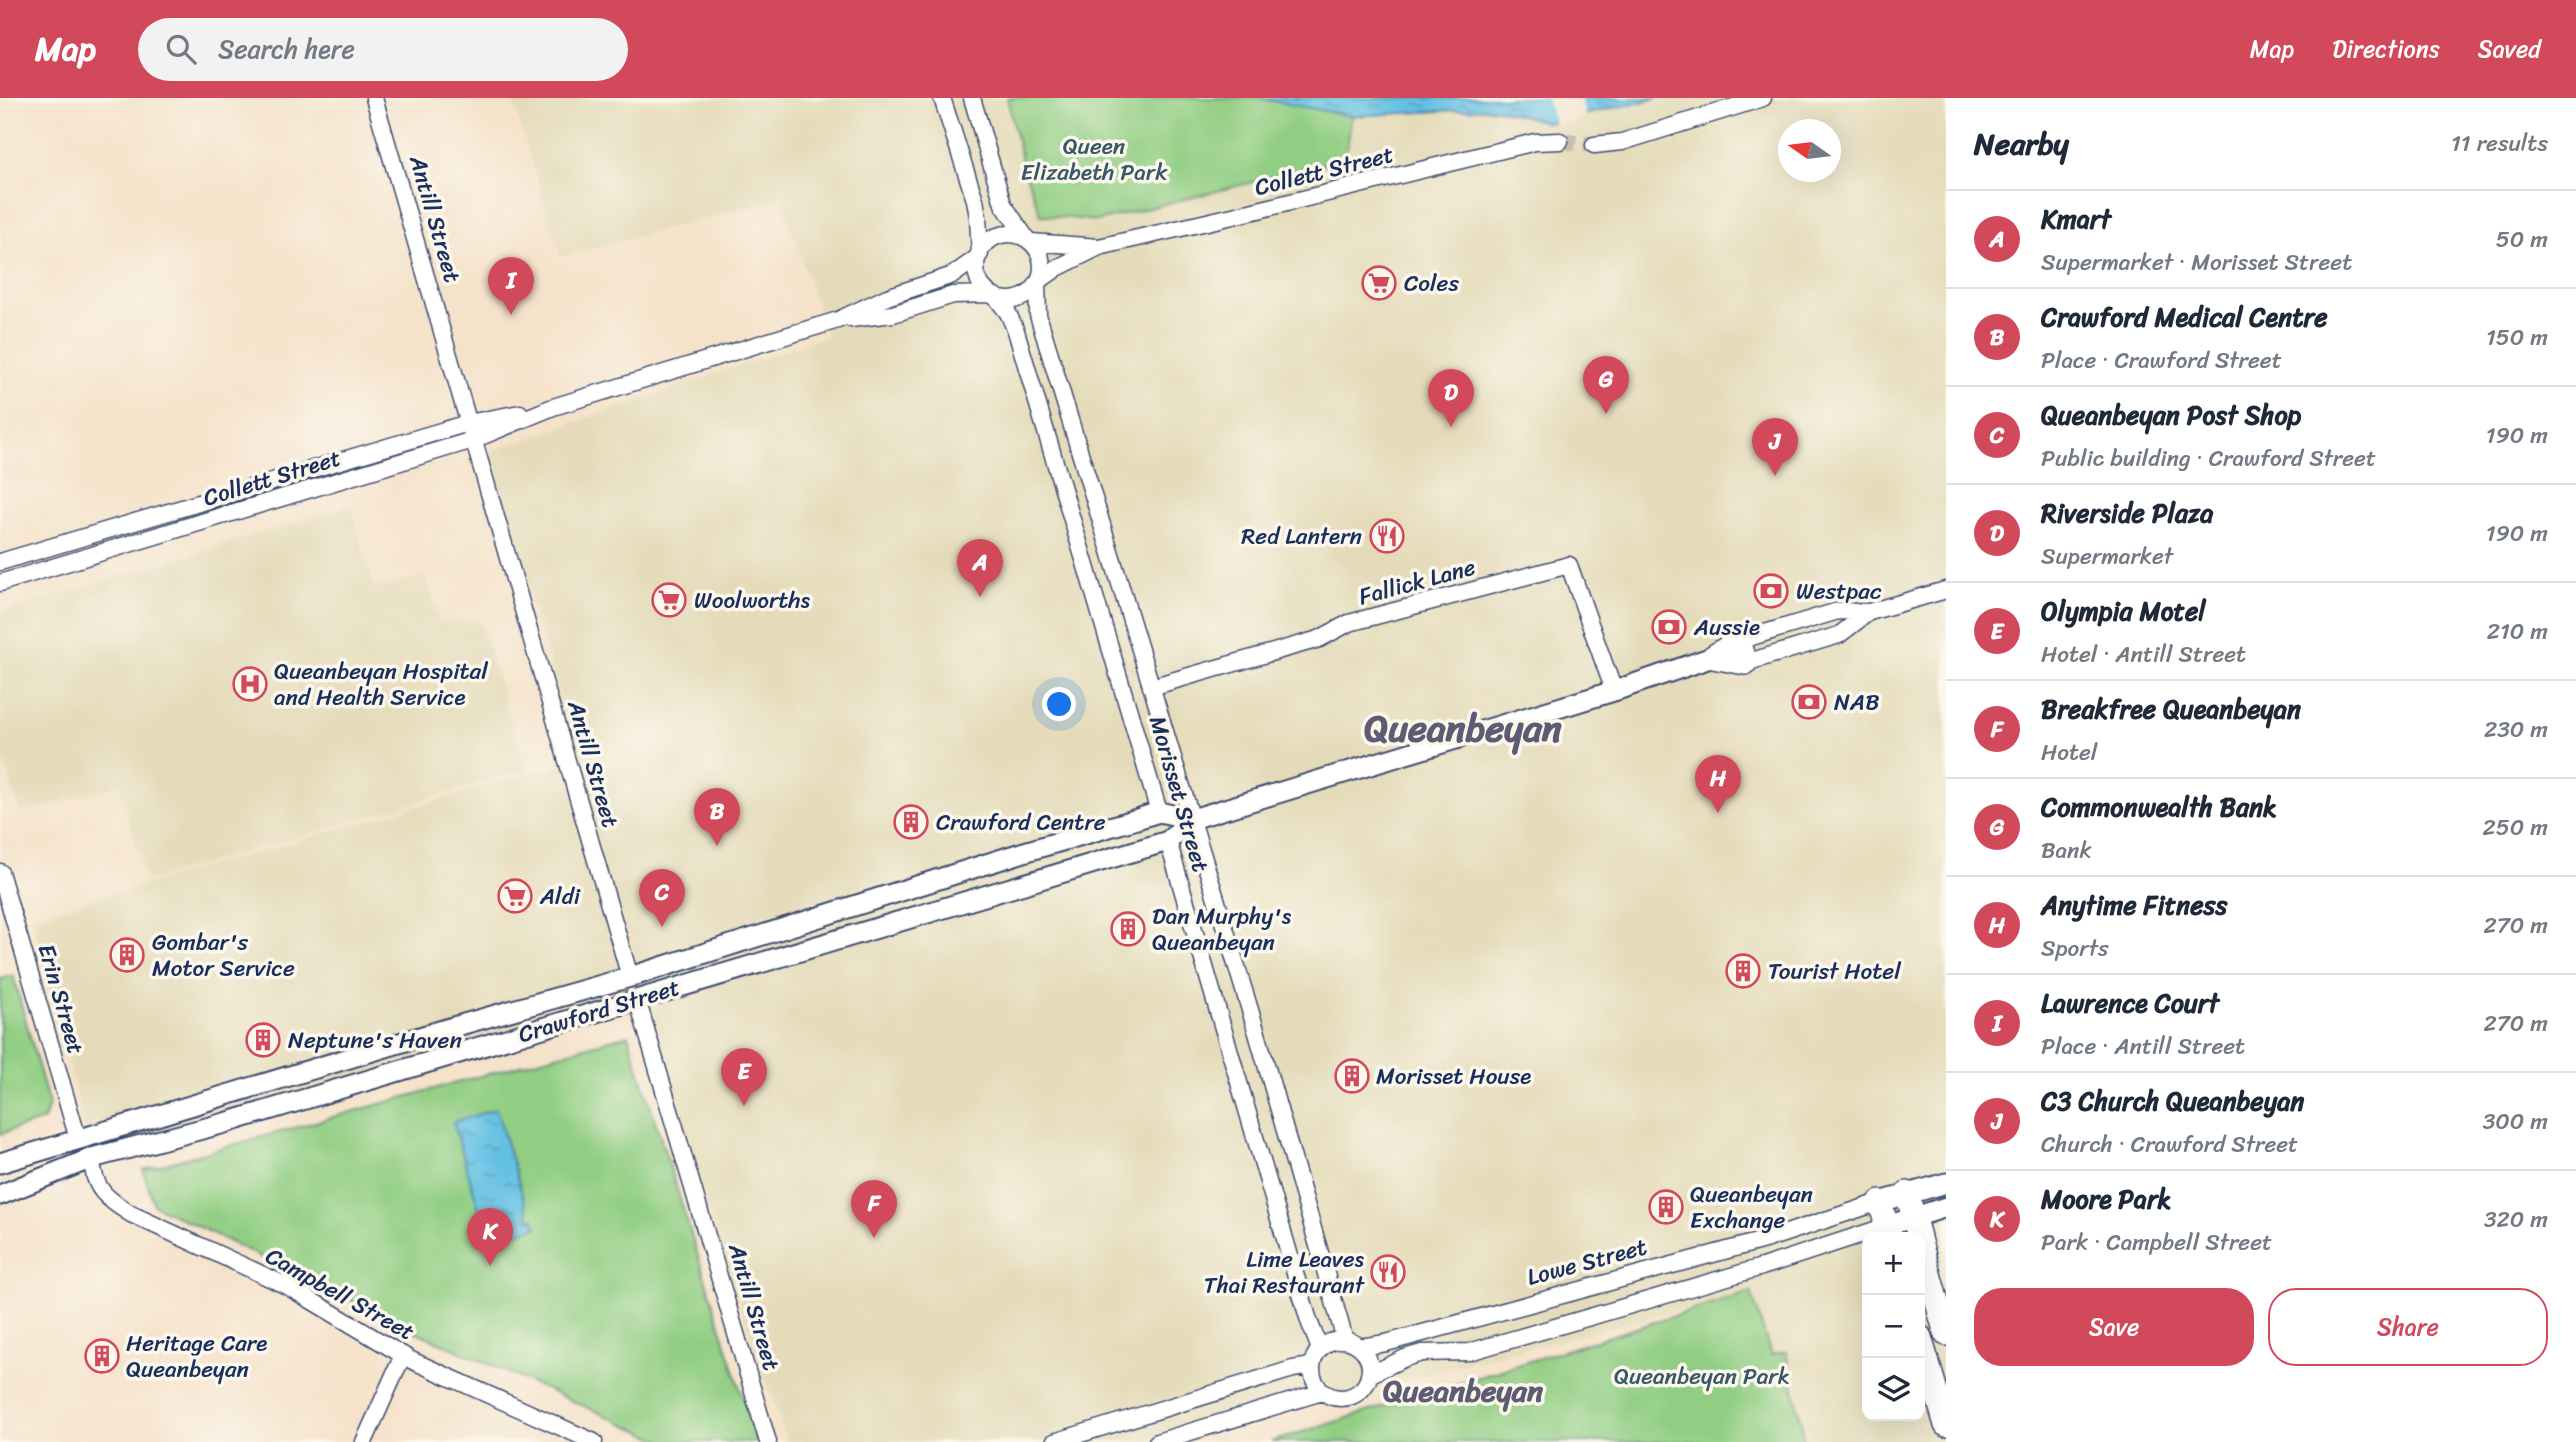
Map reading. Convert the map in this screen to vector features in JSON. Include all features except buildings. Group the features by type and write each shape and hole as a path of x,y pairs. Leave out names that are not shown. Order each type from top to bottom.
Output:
{"highway":[{"name":"Crawford Street","path":"1713,657 1741,652"},
{"path":"1907,1193 1917,1232"},
{"path":"1880,1202 1889,1232"},
{"path":"1925,1260 1946,1334"},
{"path":"1925,1354 1946,1425"}],"main road":[{"name":"Crawford Street","path":"0,1195 92,1158 225,1123 1168,841 1192,819 1614,691 1713,657"},
{"name":"Crawford Street","path":"0,1163 446,1029 630,977 1159,812 1192,819"},
{"name":"Morisset Street","path":"1159,812 1168,841"},
{"name":"Antill Street","path":"630,977 637,999"},
{"path":"78,1139 92,1158"},
{"name":"Lowe Street","path":"1880,1202 1946,1184"},
{"path":"1917,1232 1946,1207"}],"street":[{"name":"Antill Street","path":"374,98 630,977"},
{"path":"942,98 975,200 978,275 984,288 993,295 1016,299 1030,292 1038,283 1042,260 1038,250 1003,204 972,98"},
{"path":"1594,145 1632,140 1763,98"},
{"name":"Collett Street","path":"1038,283 1057,268 1099,247 1535,142 1560,141"},
{"path":"979,255 986,243 1003,234 1015,234 1029,240"},
{"name":"Collett Street","path":"1029,240 1099,247"},
{"name":"Collett Street","path":"0,583 473,440 553,407 838,320 887,297 953,275 979,255"},
{"name":"Morisset Street","path":"1038,283 1038,315 1192,819 1345,1340"},
{"name":"Collett Street","path":"838,320 892,314 953,295 993,295"},
{"name":"Morisset Street","path":"993,295 1008,313 1016,331 1159,812"},
{"name":"Collett Street","path":"0,562 468,423 553,407"},
{"name":"Fallick Lane","path":"1151,687 1320,639 1349,623 1569,565 1614,691"},
{"name":"Crawford Street","path":"1741,652 1838,611 1869,612 1946,590"},
{"name":"Crawford Street","path":"1741,652 1839,635 1869,612"},
{"name":"Morisset Street","path":"1168,841 1309,1321 1320,1349"},
{"name":"Erin Street","path":"0,872 78,1139"},
{"name":"Antill Street","path":"637,999 768,1442"},
{"name":"Campbell Street","path":"92,1158 94,1181 115,1204 131,1214 287,1286 402,1355 594,1442"},
{"name":"Lowe Street","path":"1360,1347 1386,1343 1768,1238 1880,1202"},
{"path":"1369,1376 1413,1355 1469,1352 1862,1240"},
{"path":"1345,1340 1360,1347 1368,1361 1369,1376 1364,1386 1349,1397 1339,1398 1322,1392 1315,1382 1312,1366 1320,1349 1332,1341 1345,1340"},
{"path":"364,1442 402,1355"},
{"path":"1054,1442 1293,1369 1312,1366"},
{"path":"1157,1442 1322,1392"}],"shaded area":[{"path":"512,98 1946,98 1946,1442 1798,1442 1751,1292 1150,1442 787,1442 637,1000 92,1158 32,917 578,760 489,452 827,336 781,198 561,257"},
{"name":"Queanbeyan Hospital and Health Service","path":"351,506 374,589 425,575 440,621 480,620 526,770 146,881 119,785 20,813 0,747 0,613"}],"green space":[{"name":"Queen Elizabeth Park","path":"1007,98 1258,98 1352,116 1345,159 1097,221 1041,215 1024,170"},
{"path":"13,975 49,1105 44,1120 0,1134 0,979"},
{"path":"628,1035 757,1442 665,1442 405,1327 154,1205 143,1170"},
{"name":"Queanbeyan Park","path":"1751,1292 1771,1355 1786,1352 1803,1442 1271,1442"}],"water":[{"path":"1258,98 1658,98 1548,123 1495,108 1352,116"},
{"path":"496,1109 530,1219 534,1218 537,1227 485,1242 483,1234 486,1233 453,1122"}],"pier":[{"path":"1547,98 1580,98 1586,118 1555,125"}],"tunnel":[{"path":"1560,141 1594,145"}],"place":[{"name":"Coles","path":"1379,283"},
{"name":"Lawrence Court","path":"511,315"},
{"name":"Commonwealth Bank","path":"1606,414"},
{"name":"Riverside Plaza","path":"1451,427"},
{"name":"C3 Church Queanbeyan","path":"1775,476"},
{"name":"Red Lantern","path":"1387,536"},
{"name":"Westpac","path":"1771,591"},
{"name":"Kmart","path":"980,597"},
{"name":"Woolworths","path":"669,600"},
{"name":"Aussie","path":"1669,627"},
{"name":"Queanbeyan Hospital and Health Service","path":"250,684"},
{"name":"NAB","path":"1809,702"},
{"name":"Anytime Fitness","path":"1718,813"},
{"name":"Crawford Centre","path":"911,822"},
{"name":"Crawford Medical Centre","path":"717,846"},
{"name":"Aldi","path":"515,896"},
{"name":"Queanbeyan Post Shop","path":"662,927"},
{"name":"Dan Murphy's Queanbeyan","path":"1128,929"},
{"name":"Gombar's Motor Service","path":"127,955"},
{"name":"Tourist Hotel","path":"1743,971"},
{"name":"Neptune's Haven","path":"263,1040"},
{"name":"Morisset House","path":"1352,1076"},
{"name":"Olympia Motel","path":"744,1106"},
{"name":"Queanbeyan Exchange","path":"1666,1207"},
{"name":"Breakfree Queanbeyan","path":"874,1238"},
{"name":"Moore Park","path":"490,1266"},
{"name":"Lime Leaves Thai Restaurant","path":"1388,1272"},
{"name":"Heritage Care Queanbeyan","path":"102,1356"}],"district":[{"name":"Queanbeyan","path":"1463,728"},
{"name":"Queanbeyan","path":"1463,1391"}]}
